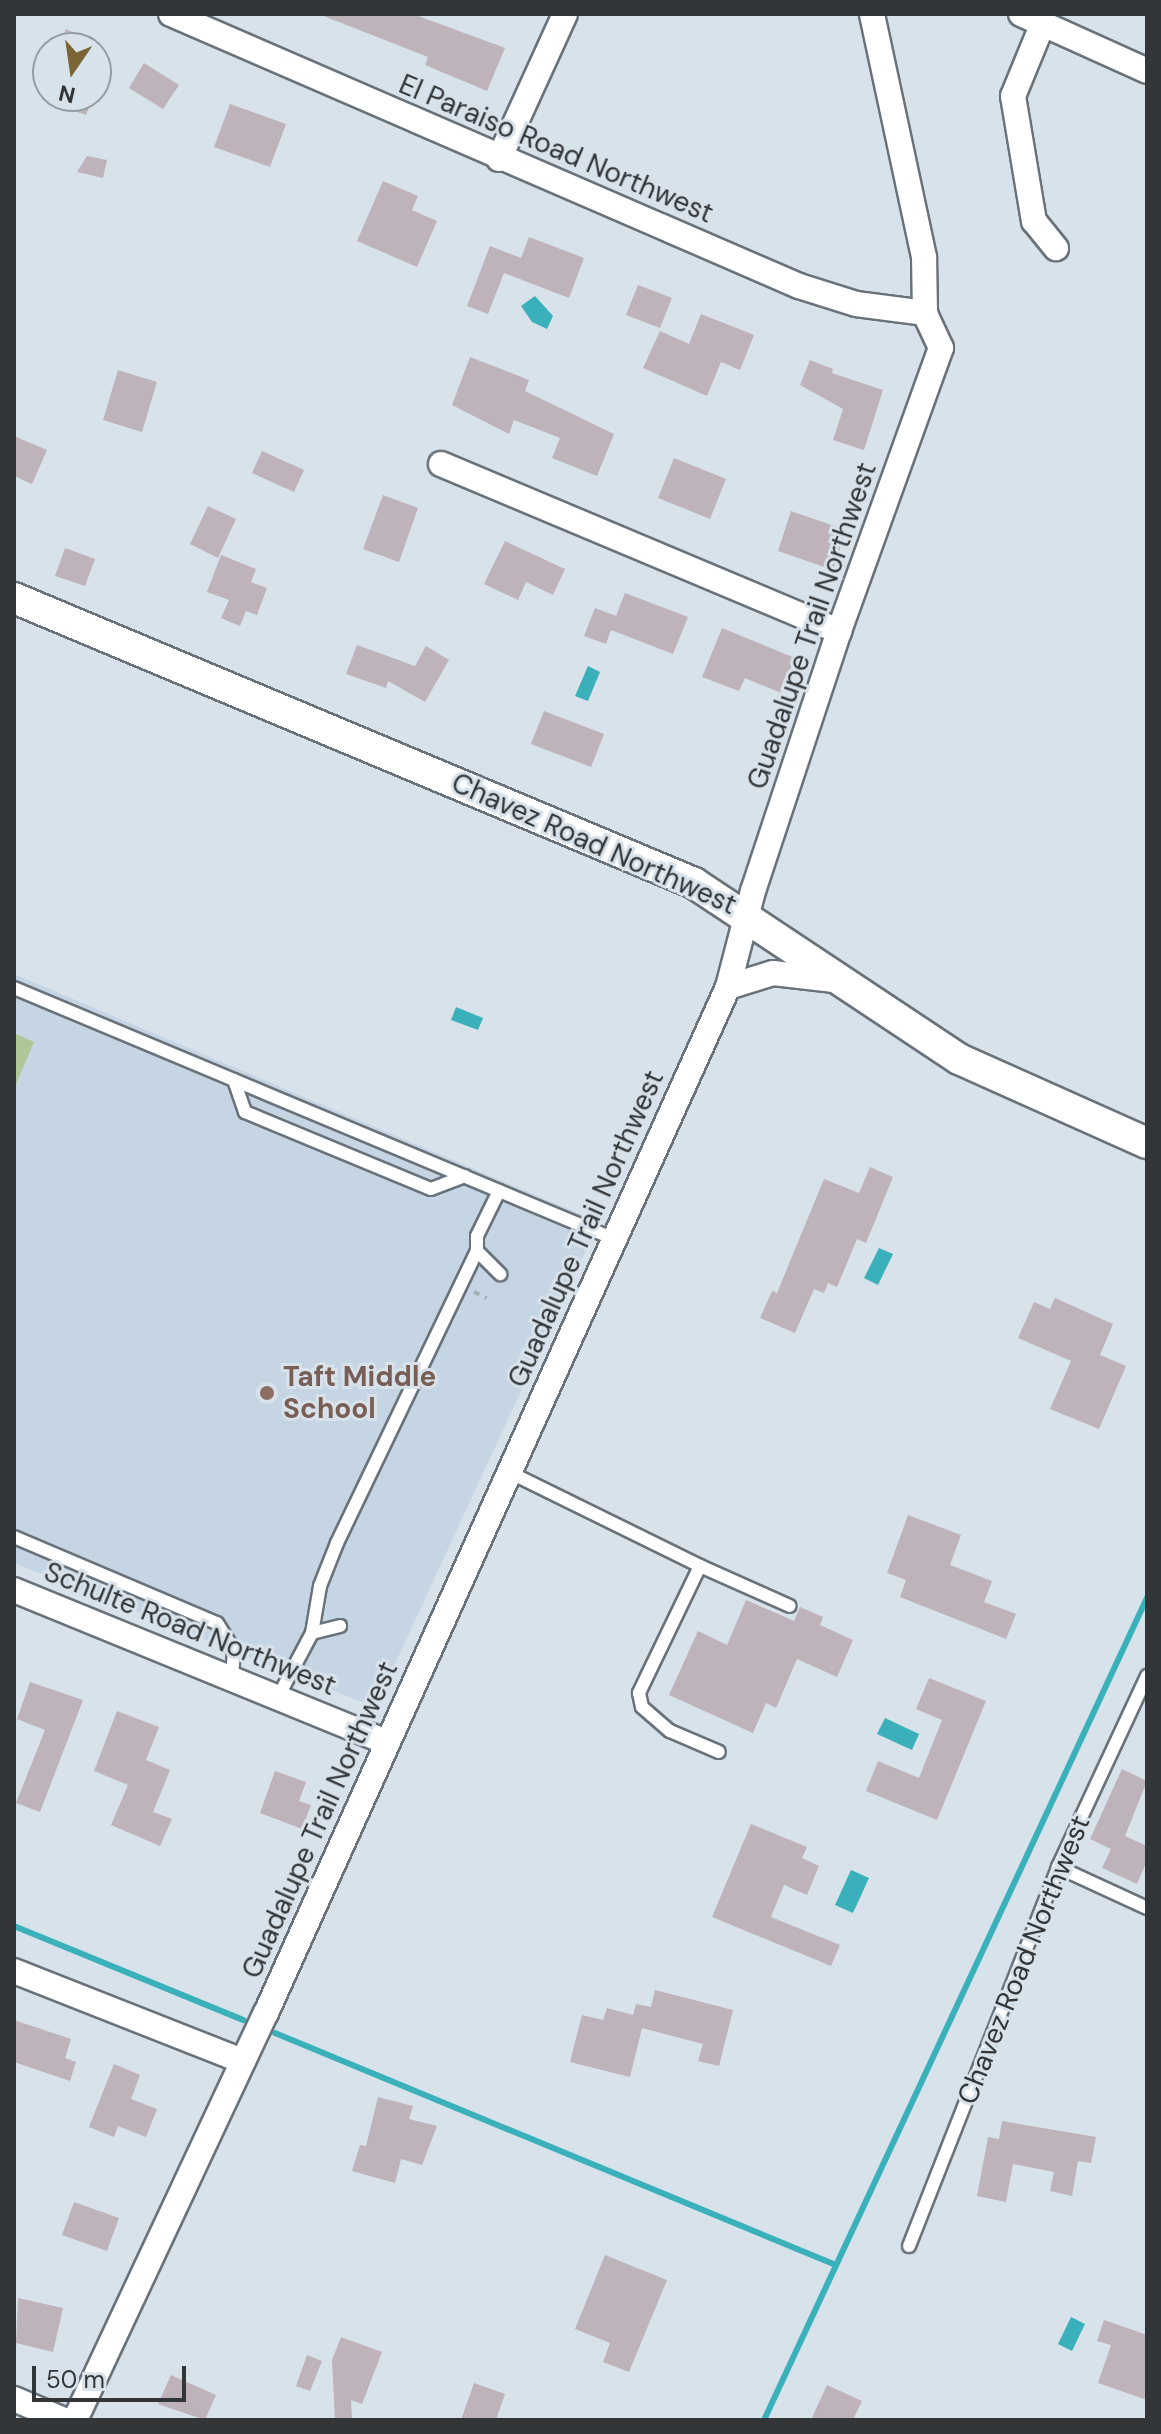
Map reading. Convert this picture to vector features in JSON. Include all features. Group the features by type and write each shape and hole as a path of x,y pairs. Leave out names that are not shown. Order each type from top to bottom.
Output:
{"street":[{"name":"El Paraiso Road Northwest","path":"171,14 499,159 799,286 856,304 925,313"},
{"path":"499,159 565,14"},
{"name":"Guadalupe Trail Northwest","path":"75,2420 243,2061 728,987 839,631 941,348 925,313 924,257 872,14"},
{"path":"1056,248 1034,221 1013,96 1032,19 1147,71"},
{"path":"441,464 839,631"},
{"name":"Chavez Road Northwest","path":"14,598 694,883 749,915 841,981 959,1059 1147,1143"},
{"path":"728,987 773,973 841,981"},
{"name":"Schulte Road Northwest","path":"14,1590 387,1742"},
{"path":"14,1971 243,2061"},
{"path":"14,2399 64,2420"}],"lane":[{"path":"14,988 614,1239"},
{"path":"234,1080 245,1112 259,1118 431,1189 465,1176"},
{"path":"278,1697 312,1633 320,1586 337,1543 477,1251 477,1236 499,1191"},
{"path":"477,1251 500,1274"},
{"path":"509,1472 700,1566 790,1606"},
{"path":"14,1537 217,1623 234,1650 232,1677"},
{"path":"700,1566 639,1693 642,1707 670,1731 719,1752"},
{"path":"312,1633 340,1626"},
{"name":"Chavez Road Northwest","path":"909,2246 1058,1867 1147,1676"},
{"path":"1058,1867 1147,1908"}],"shaded area":[{"name":"Taft Middle School","path":"14,974 599,1222 382,1692 367,1704 14,1563"}],"green space":[{"path":"14,1033 34,1042 14,1089"}],"water":[{"path":"535,296 553,316 547,329 532,322 521,306"},
{"path":"588,666 600,672 588,701 575,696"},
{"path":"456,1007 483,1018 478,1030 451,1020"},
{"path":"879,1248 893,1254 878,1285 864,1278"},
{"path":"885,1718 919,1734 912,1750 877,1734"},
{"path":"851,1870 869,1878 853,1913 835,1905"},
{"path":"1071,2317 1085,2324 1072,2351 1058,2344"}],"building":[{"path":"413,14 505,48 487,91 425,65 428,57 321,15"},
{"path":"144,63 179,85 163,109 129,88"},
{"path":"230,104 286,124 270,167 214,147"},
{"path":"87,156 107,160 103,178 77,172"},
{"path":"383,181 418,196 412,210 437,221 417,267 357,241"},
{"path":"529,237 584,258 569,298 504,273 488,314 467,306 490,246 521,258"},
{"path":"638,285 672,298 660,328 626,315"},
{"path":"701,314 754,335 740,370 721,362 707,396 643,368 660,331 689,344"},
{"path":"470,357 529,380 525,391 614,434 597,476 552,458 560,438 514,420 509,434 452,405"},
{"path":"810,360 833,369 832,373 883,390 864,450 833,440 843,409 800,385"},
{"path":"118,370 157,382 142,432 103,420"},
{"path":"14,436 47,450 32,484 14,476"},
{"path":"262,451 304,470 294,492 252,473"},
{"path":"674,458 726,479 710,519 658,498"},
{"path":"383,495 418,508 399,562 363,549"},
{"path":"208,506 236,519 218,558 190,544"},
{"path":"791,511 846,530 833,570 778,551"},
{"path":"505,541 565,569 553,595 526,582 518,600 484,584"},
{"path":"65,548 95,559 85,586 55,576"},
{"path":"221,555 256,569 251,582 267,588 257,615 246,611 240,626 221,618 229,600 207,592"},
{"path":"625,593 688,617 673,654 611,630 606,644 584,636 595,608 616,616"},
{"path":"722,628 795,658 781,693 745,678 739,691 702,677"},
{"path":"357,645 415,666 426,646 449,660 425,702 388,681 386,688 346,674"},
{"path":"544,711 604,734 591,767 531,744"},
{"path":"870,1167 893,1177 866,1243 857,1239 837,1287 828,1283 824,1293 814,1289 795,1333 760,1318 772,1291 777,1293 824,1179 859,1193"},
{"path":"1055,1298 1113,1324 1100,1355 1126,1366 1099,1429 1050,1409 1071,1361 1018,1338 1034,1302 1050,1309"},
{"path":"908,1515 961,1535 950,1565 992,1581 984,1602 1016,1614 1006,1639 900,1597 906,1580 887,1573"},
{"path":"746,1600 794,1621 800,1607 823,1617 820,1625 853,1640 837,1677 797,1659 776,1708 766,1703 753,1733 669,1695 698,1631 727,1645"},
{"path":"929,1678 986,1701 937,1820 866,1791 878,1761 919,1778 942,1720 916,1709"},
{"path":"30,1682 83,1700 40,1812 16,1803 45,1730 17,1719"},
{"path":"117,1711 159,1727 146,1760 170,1770 153,1812 172,1819 160,1846 111,1825 128,1785 94,1771"},
{"path":"1122,1769 1147,1781 1125,1836 1147,1846 1147,1861 1137,1884 1102,1868 1111,1849 1090,1839"},
{"path":"275,1771 306,1782 299,1801 311,1805 302,1829 260,1813"},
{"path":"751,1824 807,1847 802,1858 819,1866 807,1895 784,1885 771,1917 840,1945 831,1966 712,1917"},
{"path":"655,1990 733,2010 719,2066 698,2061 703,2044 642,2028 630,2077 570,2062 582,2015 603,2020 607,2008 633,2015 636,2004 651,2007"},
{"path":"14,2020 71,2039 65,2058 76,2062 70,2081 14,2062"},
{"path":"114,2064 140,2075 131,2099 157,2109 146,2137 118,2126 114,2137 89,2127"},
{"path":"378,2097 413,2106 409,2119 437,2126 422,2165 401,2159 395,2183 352,2171 360,2145 366,2146"},
{"path":"1002,2121 1096,2137 1091,2163 1078,2161 1072,2196 1050,2191 1054,2172 1013,2164 1006,2202 977,2196 988,2137 999,2139"},
{"path":"74,2202 119,2218 107,2251 62,2235"},
{"path":"605,2255 667,2280 629,2372 603,2362 610,2343 575,2329"},
{"path":"18,2298 63,2308 53,2352 16,2343"},
{"path":"1104,2320 1147,2335 1147,2400 1098,2383 1111,2345 1097,2341"},
{"path":"341,2337 382,2352 362,2404 351,2400 352,2420 335,2420 332,2360"},
{"path":"307,2355 322,2361 310,2391 296,2386"},
{"path":"171,2375 216,2395 205,2420 158,2404"},
{"path":"474,2383 505,2394 496,2420 461,2420"},
{"path":"827,2385 862,2401 853,2420 811,2420"}],"waterway":[{"path":"764,2420 1147,1598"},
{"path":"14,1926 243,2020"},
{"path":"275,2033 836,2265"}],"place":[{"name":"Taft Middle School","path":"267,1393"}]}
